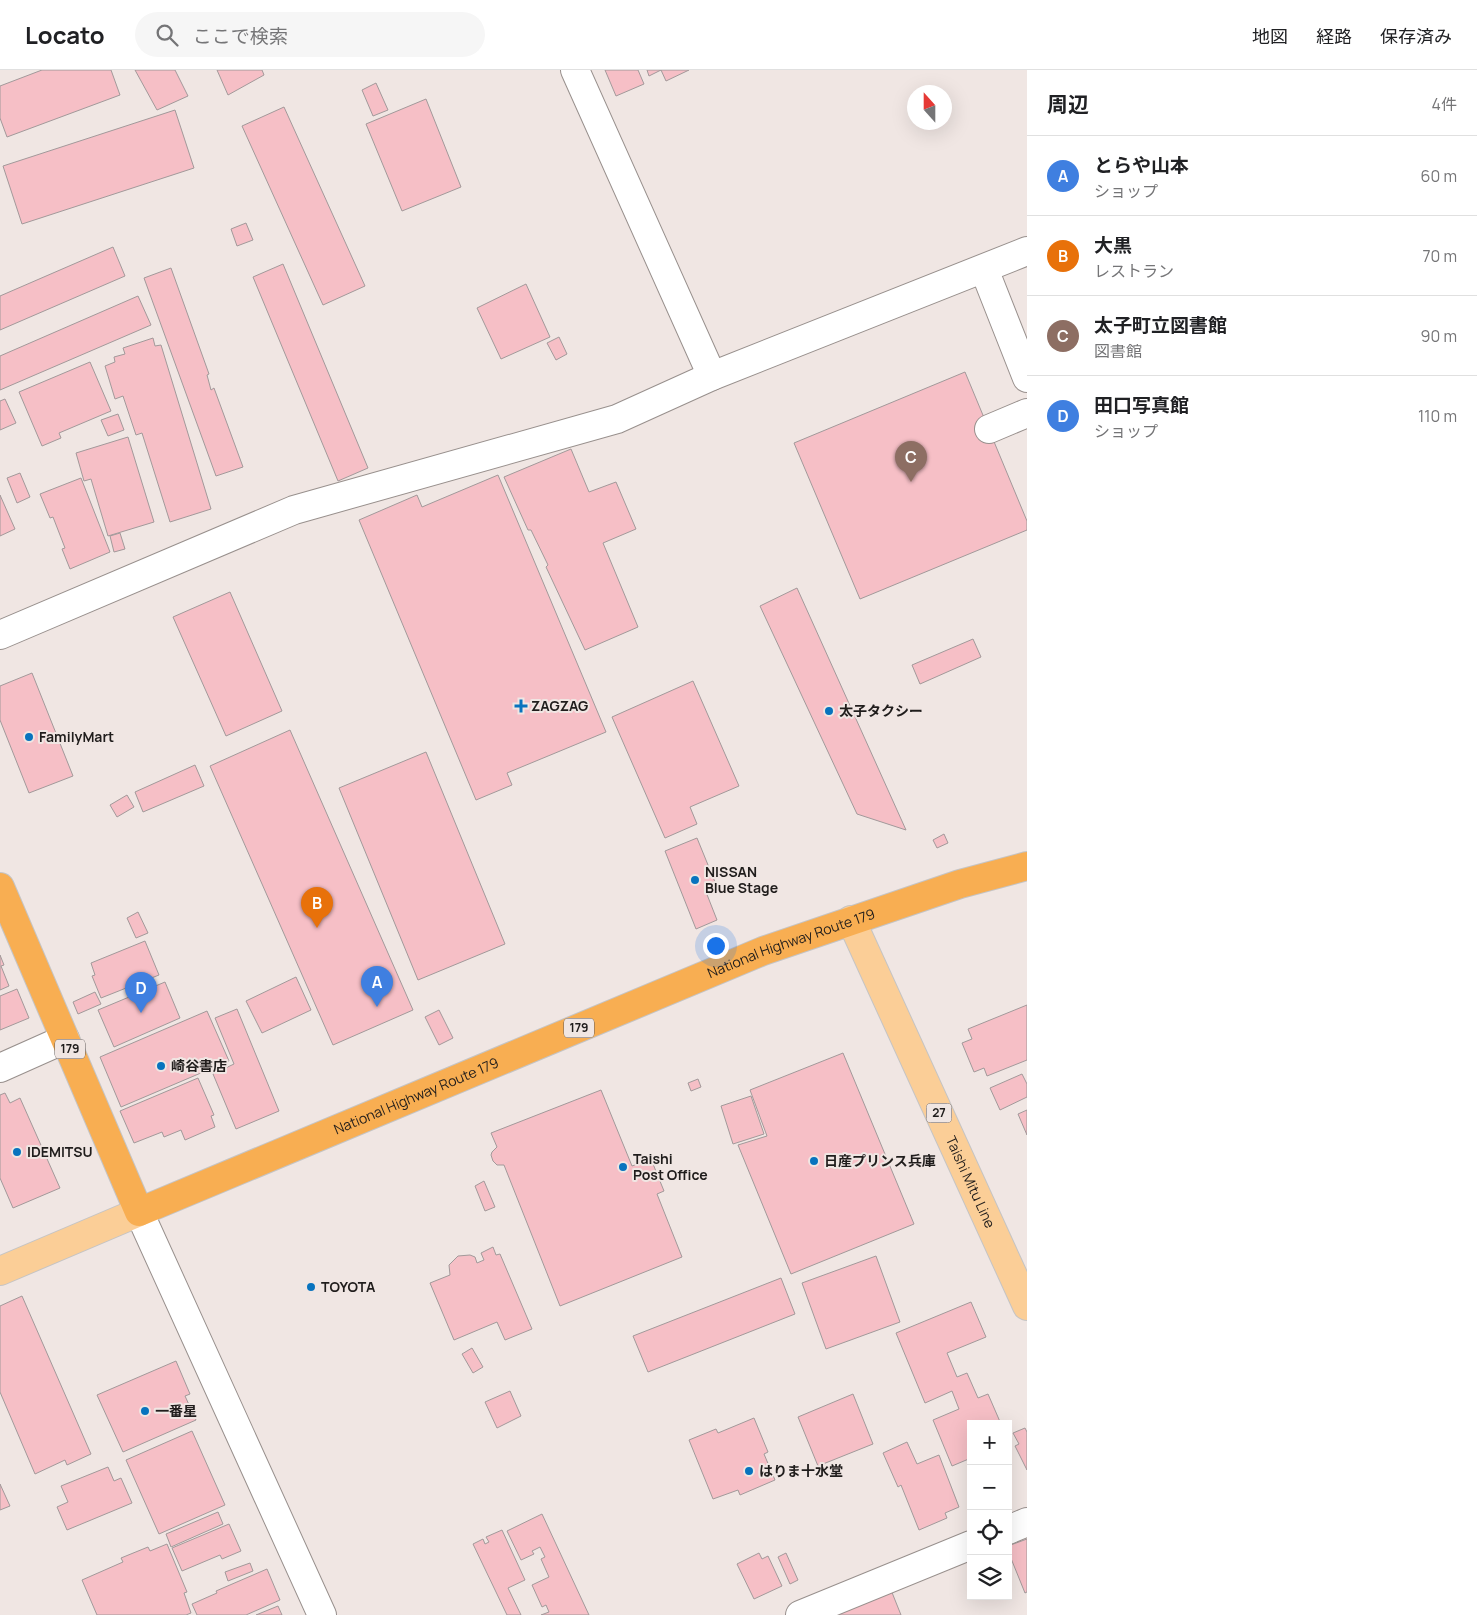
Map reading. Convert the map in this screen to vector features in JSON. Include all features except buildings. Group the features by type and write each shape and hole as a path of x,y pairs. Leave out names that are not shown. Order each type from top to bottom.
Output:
{"highway":[{"name":"National Highway Route 179","path":"139,1212 763,951 960,884 1027,866"},
{"name":"179","path":"0,887 139,1212"}],"main road":[{"name":"Taishi Mitu Line","path":"851,920 1027,1306"},
{"path":"0,1271 139,1212"}],"street":[{"path":"574,70 712,376"},
{"path":"0,635 294,510 617,420 712,376 1027,251"},
{"path":"984,269 1027,378"},
{"path":"989,429 1027,413"},
{"path":"0,1068 65,1039"},
{"path":"139,1212 322,1615"},
{"path":"1012,1528 1027,1522"},
{"path":"800,1615 967,1547"}],"place":[{"name":"太子町立図書館","path":"911,482"},
{"name":"ZAGZAG","path":"521,706"},
{"name":"太子タクシー","path":"829,711"},
{"name":"FamilyMart","path":"29,737"},
{"name":"NISSAN Blue Stage","path":"695,880"},
{"name":"大黒","path":"317,928"},
{"name":"とらや山本","path":"377,1007"},
{"name":"田口写真館","path":"141,1013"},
{"name":"崎谷書店","path":"161,1066"},
{"name":"IDEMITSU","path":"17,1152"},
{"name":"日産プリンス兵庫","path":"814,1161"},
{"name":"Taishi Post Office","path":"623,1167"},
{"name":"TOYOTA","path":"311,1287"},
{"name":"一番星","path":"145,1411"},
{"name":"はりま十水堂","path":"749,1471"}]}
